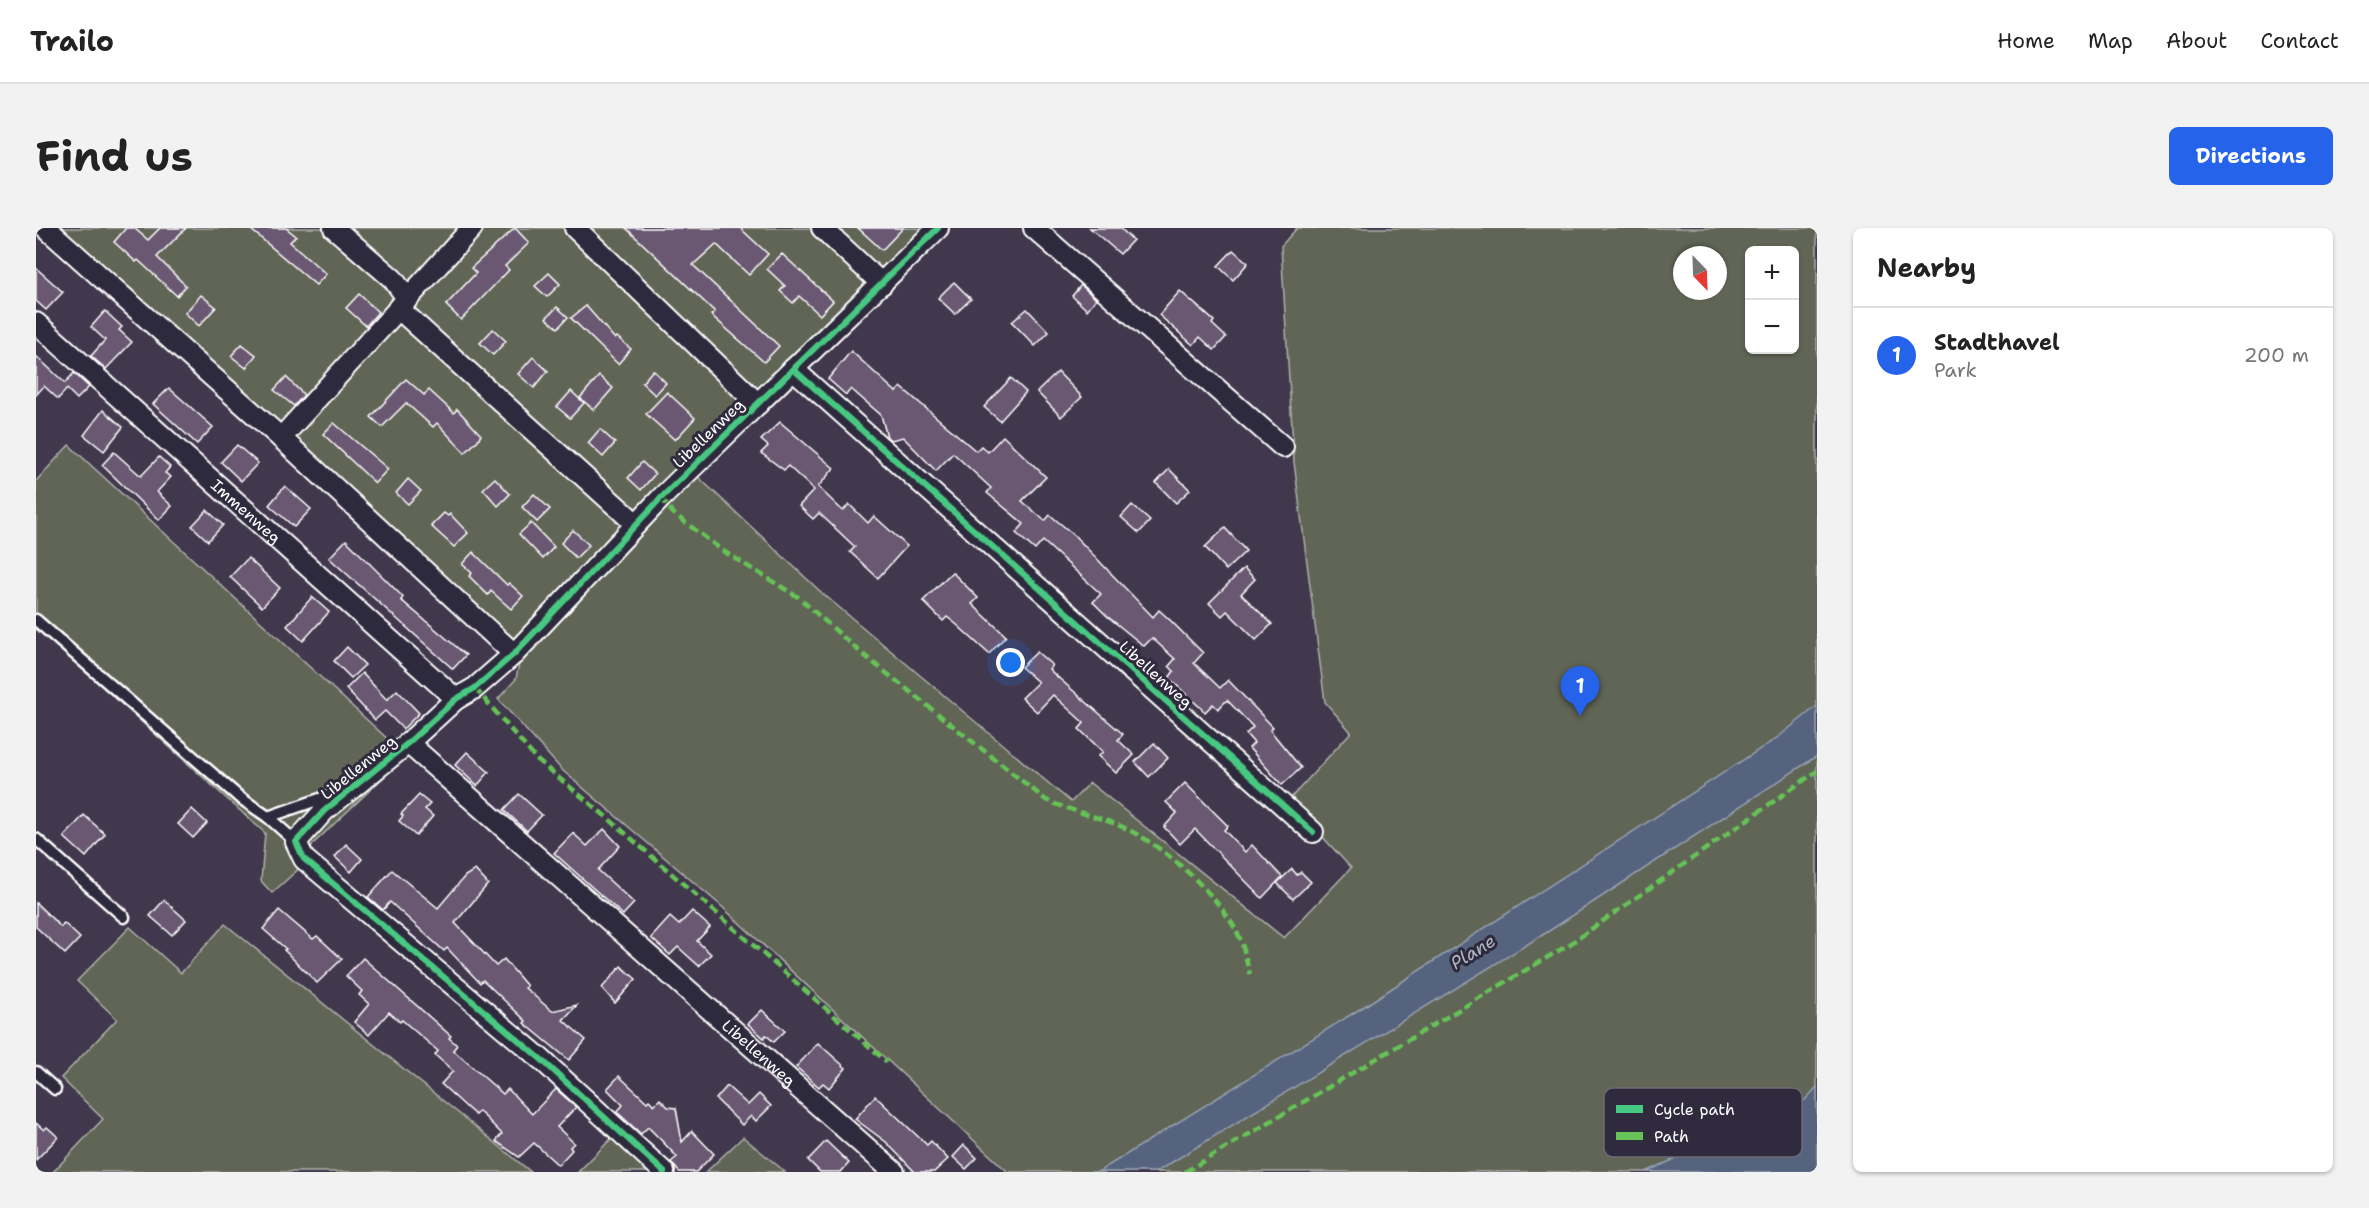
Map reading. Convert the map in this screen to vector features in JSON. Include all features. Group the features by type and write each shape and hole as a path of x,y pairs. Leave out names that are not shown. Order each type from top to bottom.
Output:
{"street":[{"path":"46,228 281,438 514,654"},
{"path":"334,228 393,279 403,303 636,524"},
{"path":"281,438 472,228"},
{"name":"Libellenweg","path":"575,228 758,404"},
{"path":"822,228 882,284"},
{"name":"Libellenweg","path":"296,842 324,811 408,743 456,699 475,688 514,654 636,524 938,228"},
{"path":"1034,228 1284,447"},
{"name":"Immenweg","path":"36,323 456,699"},
{"name":"Libellenweg","path":"793,369 1313,832"},
{"name":"Libellenweg","path":"408,743 894,1172"},
{"path":"296,842 304,858 542,1060 664,1172"}],"lane":[{"path":"36,620 239,797 268,817 296,842"},
{"path":"268,817 354,787"},
{"path":"36,839 124,917"},
{"path":"36,1072 56,1089"}],"green space":[{"path":"60,228 929,228 512,644"},
{"path":"1297,228 1817,228 1817,1172 1008,1172 719,904 562,770 498,699 516,679 520,659 695,474 822,593 1071,802 1090,783 1284,938 1351,868 1289,800 1351,732 1325,702 1294,462 1281,246"},
{"path":"69,445 406,756 313,844 303,865 272,893 261,881 265,833 36,627 36,481"},
{"path":"225,924 531,1172 53,1172 103,1119 61,1078 117,1019 77,981 130,927 181,973"},
{"path":"743,1137 783,1170 785,1172 706,1172"},
{"path":"612,1138 649,1172 578,1172"}],"water":[{"name":"Plane","path":"1817,706 1817,756 1549,931 1156,1172 1098,1172 1363,1007 1777,738"},
{"path":"1817,1087 1817,1172 1646,1172 1679,1157 1802,1157 1802,1101"}],"building":[{"path":"126,228 134,228 148,240 160,228 186,228 157,257 186,286 177,296 138,260 136,262 114,242"},
{"path":"249,228 286,228 296,236 290,242 326,274 316,285"},
{"path":"515,228 529,243 505,266 509,270 461,320 446,305 476,273 471,268"},
{"path":"626,228 740,228 768,254 749,275 716,244 693,265 779,346 764,362 711,315 715,312"},
{"path":"858,228 903,228 882,250"},
{"path":"1090,228 1120,228 1133,240 1120,254"},
{"path":"1233,250 1248,263 1233,280 1218,266"},
{"path":"782,254 833,301 820,315 799,296 793,303 780,291 785,286 767,269"},
{"path":"36,268 63,292 46,310 36,301"},
{"path":"549,273 560,284 547,297 535,286"},
{"path":"954,282 971,299 955,314 938,298"},
{"path":"1081,285 1096,299 1087,310 1072,296"},
{"path":"1180,291 1214,321 1212,324 1226,337 1214,350 1200,337 1193,345 1159,315"},
{"path":"359,294 378,312 366,326 346,308"},
{"path":"201,295 216,307 199,326 185,313"},
{"path":"586,306 615,339 617,337 631,349 618,364 571,318"},
{"path":"557,307 568,317 558,328 546,318"},
{"path":"1027,309 1049,332 1035,346 1012,322"},
{"path":"105,311 122,327 119,330 132,342 106,369 91,356 105,340 91,327"},
{"path":"493,329 506,341 493,355 480,343"},
{"path":"242,344 256,355 246,368 231,356"},
{"path":"851,351 896,392 901,387 976,451 981,446 988,452 1003,436 1046,477 1022,501 1045,521 1050,515 1074,535 1153,617 1159,610 1170,620 1203,653 1194,663 1220,688 1228,680 1273,727 1270,730 1301,768 1282,785 1249,748 1254,743 1246,734 1253,727 1227,700 1218,709 1213,704 1205,712 1169,678 1174,671 1169,666 1175,659 1152,638 1144,646 1107,616 1093,602 1101,594 1043,541 1035,550 1016,533 1024,524 987,493 991,488 953,453 936,471 903,437 891,440 887,437 881,415 851,389 846,395 828,379"},
{"path":"36,356 65,383 74,373 89,387 77,399 67,389 58,399 44,386 36,395"},
{"path":"533,357 548,371 534,388 518,374"},
{"path":"653,370 666,383 655,395 642,383"},
{"path":"1058,372 1082,397 1061,417 1037,392"},
{"path":"599,376 613,388 594,410 580,398"},
{"path":"286,377 304,395 294,406 274,390"},
{"path":"1011,378 1026,392 1000,421 984,407"},
{"path":"406,379 424,395 429,390 454,413 457,409 481,435 465,453 437,423 433,427 406,403 382,427 371,417"},
{"path":"169,388 213,427 197,444 153,404"},
{"path":"571,391 584,403 570,418 557,407"},
{"path":"667,392 695,418 675,440 646,414"},
{"path":"103,410 123,427 104,451 84,435"},
{"path":"780,422 834,468 818,487 843,511 849,504 868,523 874,516 907,546 878,578 850,552 855,547 819,513 813,519 799,506 814,490 788,466 784,470 761,453 768,446 761,440"},
{"path":"334,423 388,469 375,483 323,434"},
{"path":"600,429 615,443 603,457 588,443"},
{"path":"237,445 258,463 241,481 221,462"},
{"path":"114,452 141,476 159,457 170,467 165,473 171,477 157,492 172,506 159,520 102,465"},
{"path":"642,462 655,474 641,490 628,478"},
{"path":"1169,469 1190,490 1176,503 1156,483"},
{"path":"495,478 510,494 498,506 483,489"},
{"path":"408,479 421,491 408,504 396,493"},
{"path":"285,486 311,509 294,527 269,505"},
{"path":"534,494 550,509 537,522 522,507"},
{"path":"1132,505 1150,521 1139,533 1121,517"},
{"path":"207,510 223,525 208,541 192,526"},
{"path":"444,513 448,516 450,514 468,533 454,547 431,526"},
{"path":"531,523 554,547 543,559 519,534"},
{"path":"1225,528 1246,551 1226,570 1205,547"},
{"path":"573,530 589,545 576,558 561,543"},
{"path":"346,540 403,597 401,600 466,655 453,669 329,558"},
{"path":"473,552 507,585 509,583 523,596 511,609 491,591 488,595 469,576 472,573 462,564"},
{"path":"248,558 280,588 262,607 230,577"},
{"path":"1244,568 1255,579 1241,594 1272,624 1256,640 1227,611 1222,616 1209,603"},
{"path":"952,572 978,598 972,604 1006,636 989,654 947,617 943,621 923,601"},
{"path":"312,597 329,612 303,641 287,626"},
{"path":"347,647 365,665 351,678 334,661"},
{"path":"1037,652 1052,665 1049,669 1054,674 1123,734 1118,740 1134,755 1116,773 1098,756 1103,752 1079,729 1084,723 1053,695 1037,712 1022,698 1038,682 1021,667"},
{"path":"362,673 387,700 397,690 419,713 403,729 385,711 375,720 346,689"},
{"path":"1154,743 1168,758 1149,777 1135,762"},
{"path":"467,752 489,772 477,786 455,765"},
{"path":"1185,783 1228,826 1224,830 1245,852 1252,845 1282,877 1262,898 1195,829 1180,844 1164,827 1177,813 1166,802"},
{"path":"519,794 542,815 527,831 504,810"},
{"path":"419,795 430,804 425,809 433,816 416,836 399,821 403,816 401,814"},
{"path":"192,809 207,823 193,838 178,824"},
{"path":"84,815 105,834 86,857 64,837"},
{"path":"604,829 620,846 598,870 634,903 623,915 554,853 573,833 587,846"},
{"path":"346,844 362,859 351,872 335,857"},
{"path":"1292,869 1297,875 1301,872 1311,882 1293,899 1277,883"},
{"path":"392,870 438,908 465,876 475,870 488,884 455,923 496,966 504,959 527,986 525,988 552,1011 577,1005 563,1020 586,1040 569,1060 524,1023 526,1021 483,980 480,983 447,948 444,951 390,902 383,910 368,897"},
{"path":"164,900 186,920 172,935 150,916"},
{"path":"36,903 61,927 64,923 80,938 65,954 36,927"},
{"path":"279,910 313,939 317,936 342,959 317,983 284,950 286,949 263,929"},
{"path":"692,911 710,927 697,941 711,954 699,966 678,947 670,955 651,938 670,917 679,925"},
{"path":"363,958 451,1036 449,1038 457,1045 453,1050 503,1094 508,1089 532,1114 556,1089 576,1107 557,1127 574,1143 570,1147 572,1150 558,1165 534,1143 519,1157 496,1141 502,1134 479,1111 475,1115 441,1084 453,1071 435,1055 438,1051 402,1020 400,1022 389,1012 369,1035 354,1022 369,1004 359,995 362,991 346,976"},
{"path":"621,966 636,979 615,1003 602,988"},
{"path":"762,1010 785,1031 774,1042 766,1035 764,1038 748,1024"},
{"path":"818,1043 846,1068 829,1088 823,1083 819,1087 796,1067"},
{"path":"619,1076 647,1102 649,1100 654,1105 660,1099 668,1107 676,1108 682,1142 692,1131 714,1154 696,1172 679,1172 671,1162 677,1157 648,1127 641,1134 617,1112 623,1105 607,1089"},
{"path":"727,1086 748,1105 759,1094 771,1106 756,1121 751,1116 742,1125 716,1099"},
{"path":"875,1096 927,1145 931,1141 948,1159 934,1172 915,1172 886,1142 855,1119"},
{"path":"36,1123 44,1130 47,1127 58,1137 36,1160"},
{"path":"826,1141 849,1163 841,1172 820,1172 808,1160"},
{"path":"964,1145 977,1158 966,1169 953,1157"}],"marked path":[{"path":"661,498 673,513 723,551 798,597 860,652 1046,800 1129,830 1159,848 1205,889 1229,919 1240,939 1250,974"},
{"path":"475,688 537,760 609,819 887,1062"},
{"path":"1185,1172 1570,944 1817,771"}],"cycle path":[{"path":"664,1172 542,1060 304,859 296,842 324,811 408,743 456,699 475,688 514,654 661,498 938,228"},
{"path":"793,369 1313,832"}],"place":[{"name":"Stadthavel","path":"1580,716"}]}
